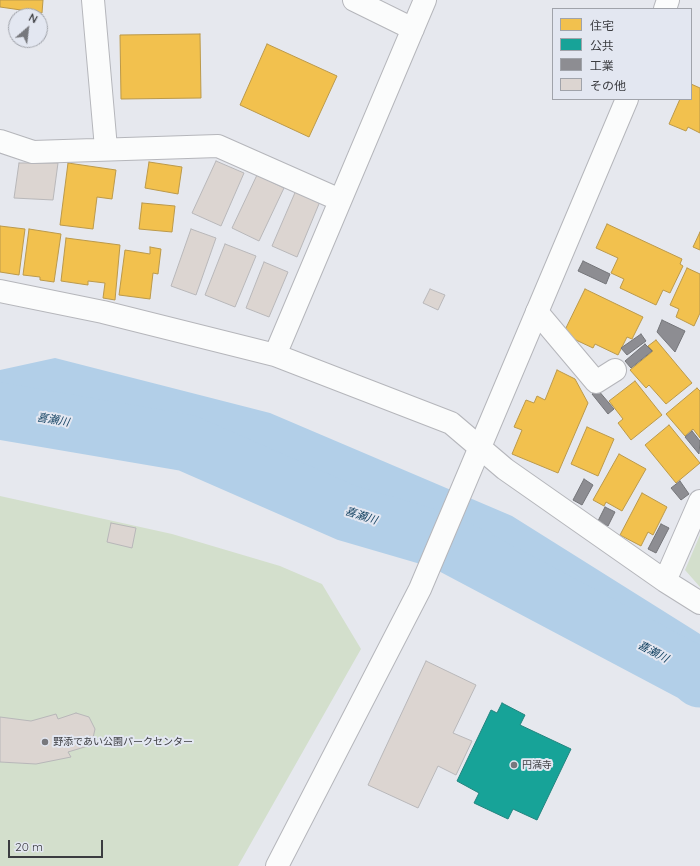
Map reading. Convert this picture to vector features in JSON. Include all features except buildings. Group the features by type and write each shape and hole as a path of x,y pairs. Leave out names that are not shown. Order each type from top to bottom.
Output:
{"street":[{"path":"93,0 106,148"},
{"path":"354,0 413,29"},
{"path":"275,355 425,0"},
{"path":"277,866 420,589 627,100"},
{"path":"0,141 32,152"},
{"path":"0,153 106,148 218,146 340,200"},
{"path":"0,291 103,312 275,355 451,423 505,469 665,582 700,603"},
{"path":"537,312 596,382 615,370"},
{"path":"665,582 700,500"}],"green space":[{"path":"0,496 172,534 280,566 322,584 361,649 238,866 0,866"},
{"path":"700,535 700,587 685,570"}],"water":[{"path":"55,358 270,413 512,516 700,634 700,679 694,674 443,541 347,513 187,443 0,411 0,370"}],"waterway":[{"name":"喜瀬川","path":"0,411 187,443 347,513 443,541 694,674 700,679"}],"place":[{"name":"野添であい公園パークセンター","path":"45,742"},
{"name":"円満寺","path":"514,765"}]}
